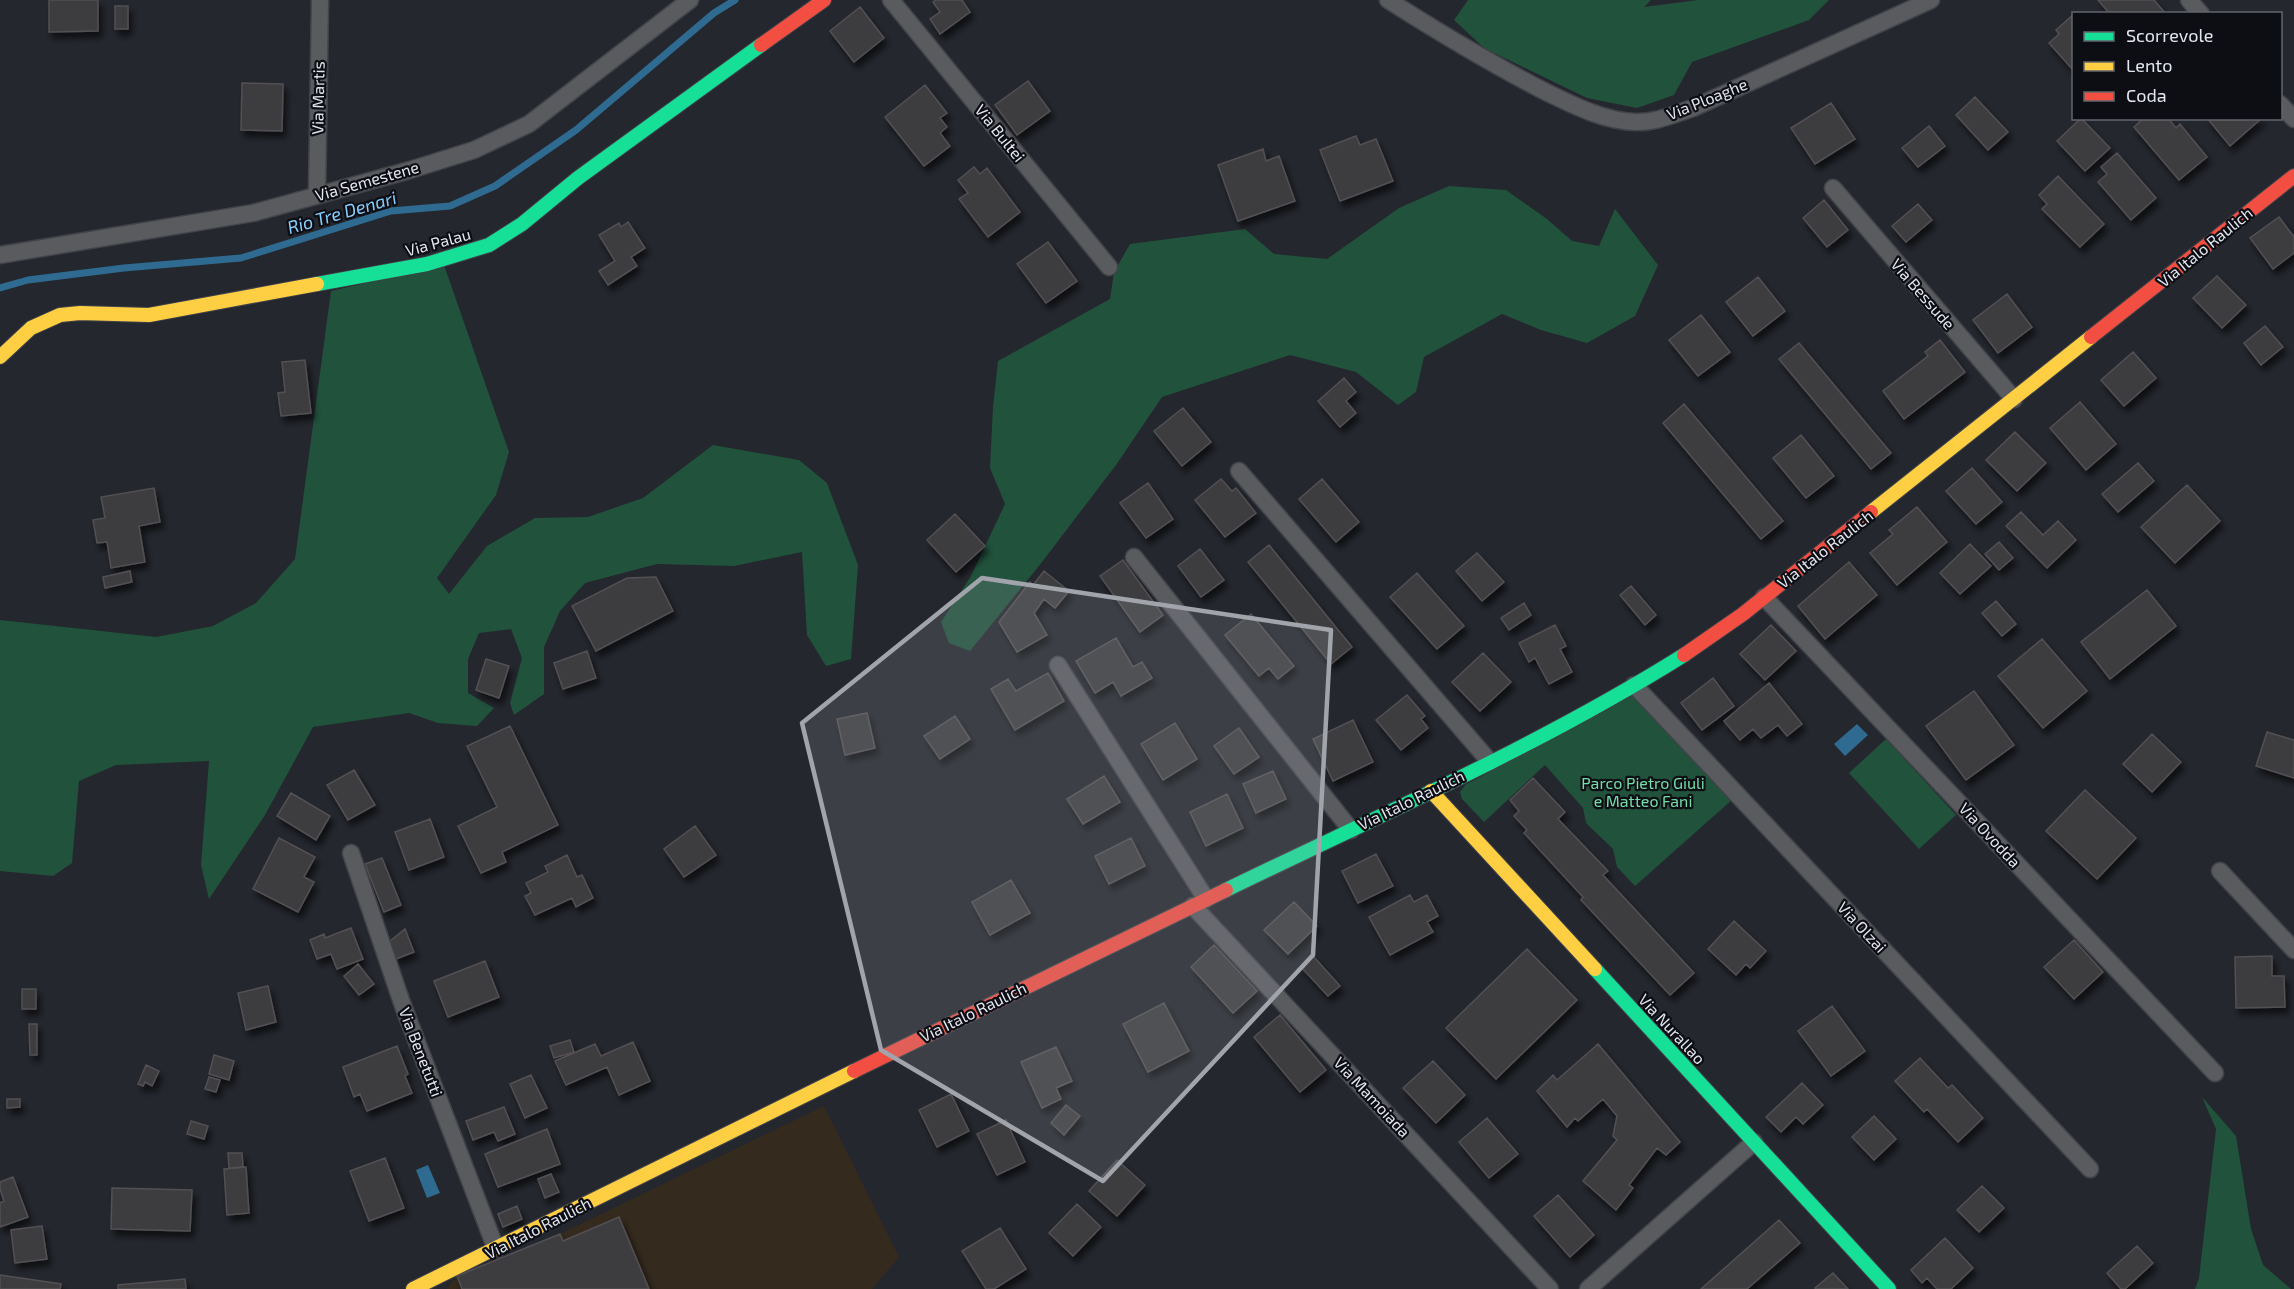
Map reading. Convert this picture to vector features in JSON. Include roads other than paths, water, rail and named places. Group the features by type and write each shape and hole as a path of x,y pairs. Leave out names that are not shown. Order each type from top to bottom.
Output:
{"street":[{"name":"Via Martis","path":"317,195 320,0"},
{"name":"Via Semestene","path":"0,255 253,213 474,150 529,124 690,0"},
{"name":"Via Palau","path":"0,357 26,333 45,320 61,314 84,313 119,317 149,315 427,264 489,245 509,233 578,178 824,0"},
{"name":"Via Bultei","path":"891,0 1108,267"},
{"name":"Via Ploaghe","path":"1388,0 1471,51 1569,103 1604,117 1637,122 1657,119 1693,108 1931,0"},
{"path":"2188,0 2199,12"},
{"path":"2282,106 2294,119"},
{"name":"Via Italo Raulich","path":"413,1289 432,1284 496,1249 919,1039 1490,762 1634,685 1695,648 1764,597 2294,176"},
{"name":"Via Bessude","path":"1833,189 2014,399"},
{"path":"1239,471 1490,762"},
{"path":"1134,557 1351,830"},
{"name":"Via Ovodda","path":"1764,597 2215,1073"},
{"name":"Via Mamoiada","path":"1058,665 1200,903 1550,1289"},
{"name":"Via Olzai","path":"1634,685 2090,1170"},
{"name":"Via Nurallao","path":"1431,791 1889,1289"},
{"name":"Via Benetutti","path":"351,853 402,1003 496,1249"},
{"path":"2220,871 2294,950"},
{"path":"1588,1289 1754,1142"}],"water":[{"path":"1857,724 1868,735 1845,756 1834,744"},
{"path":"428,1165 440,1193 427,1198 416,1170"}],"waterway":[{"name":"Rio Tre Denari","path":"0,288 28,280 124,268 241,258 391,211 450,206 495,186 576,130 714,13 735,0"}],"park label":[{"name":"Parco Pietro Giuli e Matteo Fani","path":"1643,792"}]}
